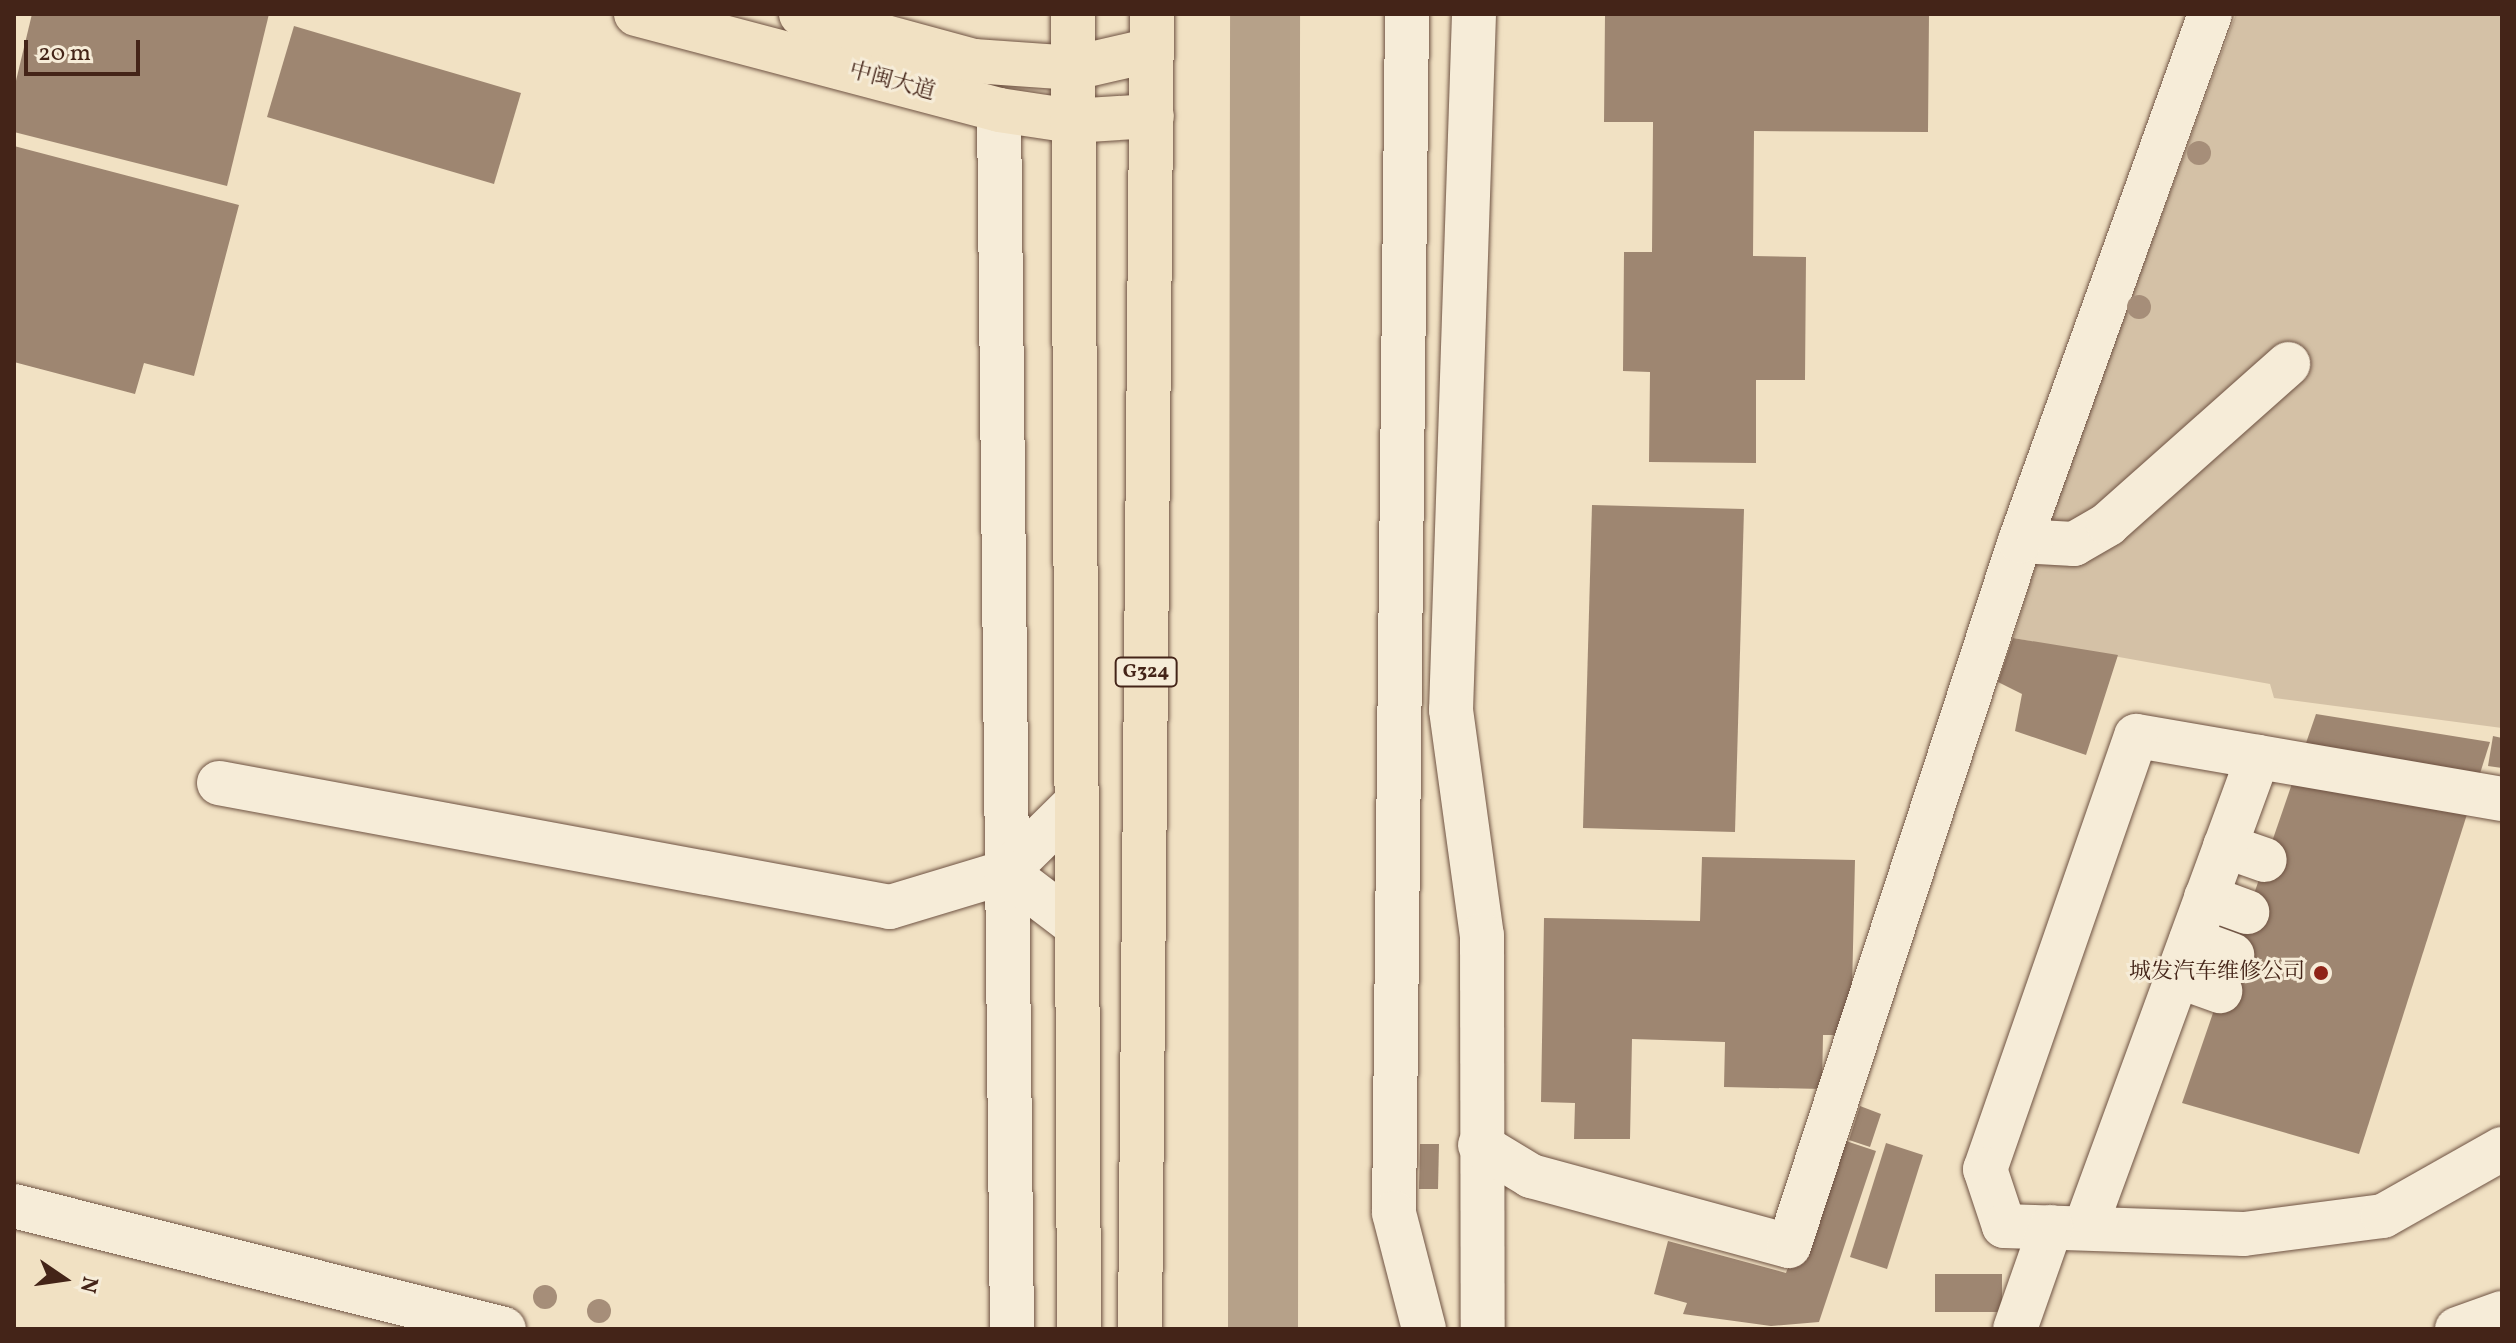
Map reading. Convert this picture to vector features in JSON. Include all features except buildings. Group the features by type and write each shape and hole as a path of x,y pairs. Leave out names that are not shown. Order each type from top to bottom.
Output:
{"main road":[{"name":"中闽大道","path":"636,14 999,110 1072,121 1152,116"},
{"name":"中闽大道","path":"801,14 974,61 1074,68 1152,32"},
{"path":"1073,14 1079,1329"},
{"name":"G324","path":"1140,1329 1152,32"}],"street":[{"path":"1407,14 1394,1213 1424,1329"},
{"path":"1474,14 1451,710 1482,935 1480,1145 1483,1329"},
{"path":"1480,1145 1531,1176 1789,1246 2020,541 2210,14"},
{"path":"999,110 1012,1329"},
{"path":"2020,541 2074,544 2108,524 2288,364"},
{"path":"2502,799 2136,736 1985,1169 2004,1226 2244,1234 2383,1216 2502,1149"},
{"path":"2015,1329 2068,1227 2184,958 2206,897 2245,853 2258,757"},
{"path":"219,783 890,907 1006,872 1077,802"},
{"path":"1006,872 1077,926"},
{"path":"2206,897 2247,912"},
{"path":"2184,958 2226,973"},
{"path":"14,1206 504,1329"},
{"path":"2457,1329 2502,1313"}],"shaded area":[{"path":"2236,14 2502,14 2502,728 2274,698 2270,684 2013,638 2054,507"}],"waterway":[{"path":"1263,1329 1265,14"}],"place":[{"name":"城发汽车维修公司","path":"2321,973"}]}
